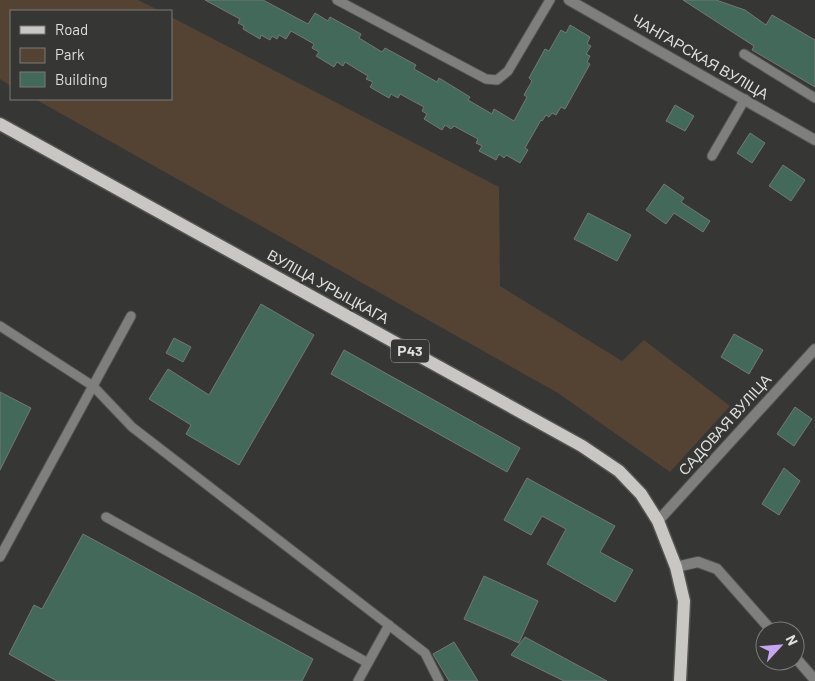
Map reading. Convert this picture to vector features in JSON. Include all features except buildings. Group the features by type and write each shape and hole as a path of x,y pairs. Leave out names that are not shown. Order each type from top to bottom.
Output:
{"main road":[{"name":"ВУЛІЦА УРЫЦКАГА","path":"0,124 582,446 619,471 641,494 658,521 676,567 684,601 680,681"}],"street":[{"name":"ЧАНГАРСКАЯ ВУЛІЦА","path":"569,0 587,4 744,100 815,140"},
{"name":"САДОВАЯ ВУЛІЦА","path":"658,521 815,349"},
{"path":"676,567 698,562 717,568 763,621"},
{"path":"805,668 815,680"}],"lane":[{"path":"337,0 486,79 497,80 508,71 550,0"},
{"path":"744,54 815,98"},
{"path":"712,156 744,100"},
{"path":"0,557 131,316"},
{"path":"0,326 93,386 132,427 425,653 439,681"},
{"path":"106,517 368,663"},
{"path":"358,681 388,625"}],"green space":[{"path":"0,0 138,0 158,10 10,10 10,85 0,79"},
{"path":"172,18 499,187 500,286 622,361 644,340 730,406 670,472 558,393 37,100 172,100"}]}
